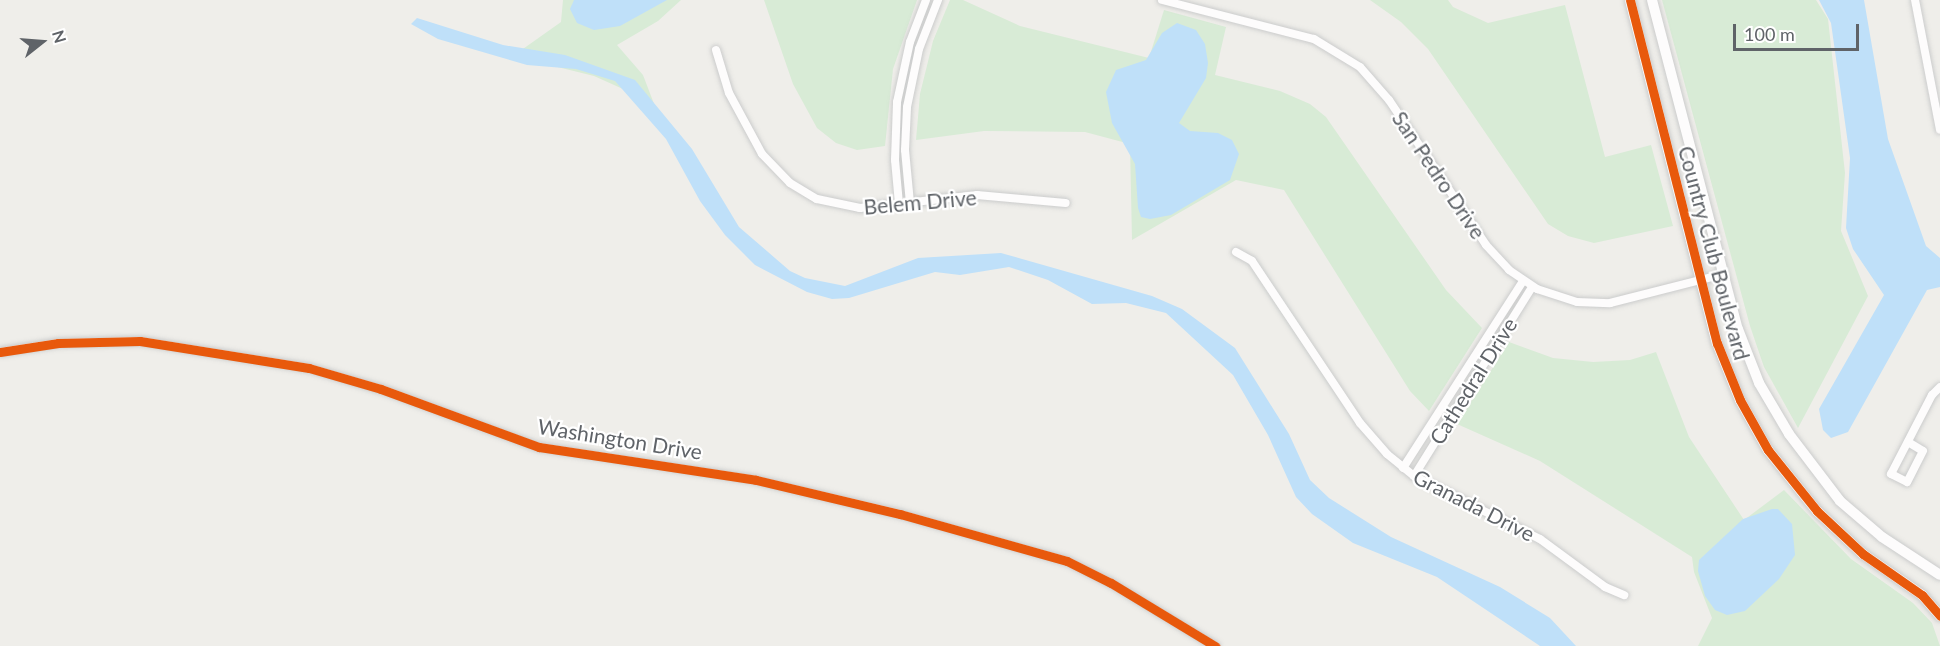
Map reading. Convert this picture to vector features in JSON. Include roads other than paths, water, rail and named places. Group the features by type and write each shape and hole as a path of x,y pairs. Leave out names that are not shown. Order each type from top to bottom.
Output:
{"street":[{"path":"899,204 895,159 897,102 910,42 926,0"},
{"path":"910,202 905,150 907,108 919,49 938,0"},
{"name":"San Pedro Drive","path":"1162,0 1314,39 1360,67 1389,100 1486,245 1532,287 1566,300 1621,302 1724,274"},
{"name":"Country Club Boulevard","path":"1630,0 1700,281 1727,372 1768,450 1802,495 1841,536 1922,595 1940,616"},
{"name":"Country Club Boulevard","path":"1652,0 1738,330 1759,383 1819,477 1874,532 1940,575"},
{"path":"1915,0 1940,130"},
{"name":"Belem Drive","path":"716,50 729,93 757,147 777,172 803,193 827,203 860,208 977,195 1066,203"},
{"name":"Granada Drive","path":"1236,252 1252,261 1360,423 1403,468 1414,476 1514,523 1605,587 1624,595"},
{"name":"Cathedral Drive","path":"1403,468 1523,281"},
{"name":"Cathedral Drive","path":"1414,476 1532,287"},
{"name":"Washington Drive","path":"0,352 57,343 140,341 309,368 381,389 539,447 756,480 900,514 1067,561 1112,583 1215,646"},
{"path":"1908,442 1923,451 1907,482 1891,474 1908,442 1940,387"}],"water":[{"path":"574,0 667,0 620,26 594,30 577,23 570,9"},
{"path":"1819,0 1864,0 1888,139 1926,246 1940,258 1940,287 1927,290 1848,432 1831,438 1823,430 1819,409 1884,295 1853,249 1846,228 1850,158 1831,23"},
{"path":"417,18 503,45 565,55 635,80 692,149 739,227 790,271 805,278 845,286 918,258 1001,253 1152,296 1182,309 1235,348 1289,434 1310,480 1329,498 1391,537 1500,587 1550,618 1576,646 1540,646 1437,577 1353,543 1312,514 1296,497 1268,435 1233,375 1166,313 1126,303 1092,304 1048,280 1009,267 960,275 935,272 849,298 832,299 807,292 755,265 725,235 700,201 666,139 615,81 576,69 527,65 438,39 411,24"},
{"path":"1177,23 1196,30 1205,44 1208,63 1206,78 1179,123 1190,131 1218,133 1232,140 1239,154 1230,180 1171,215 1150,219 1141,217 1138,208 1135,164 1112,123 1106,92 1116,70 1146,60 1162,33"},
{"path":"1778,509 1792,524 1795,555 1779,579 1745,611 1727,615 1715,610 1705,596 1698,571 1699,560 1743,519"}]}
